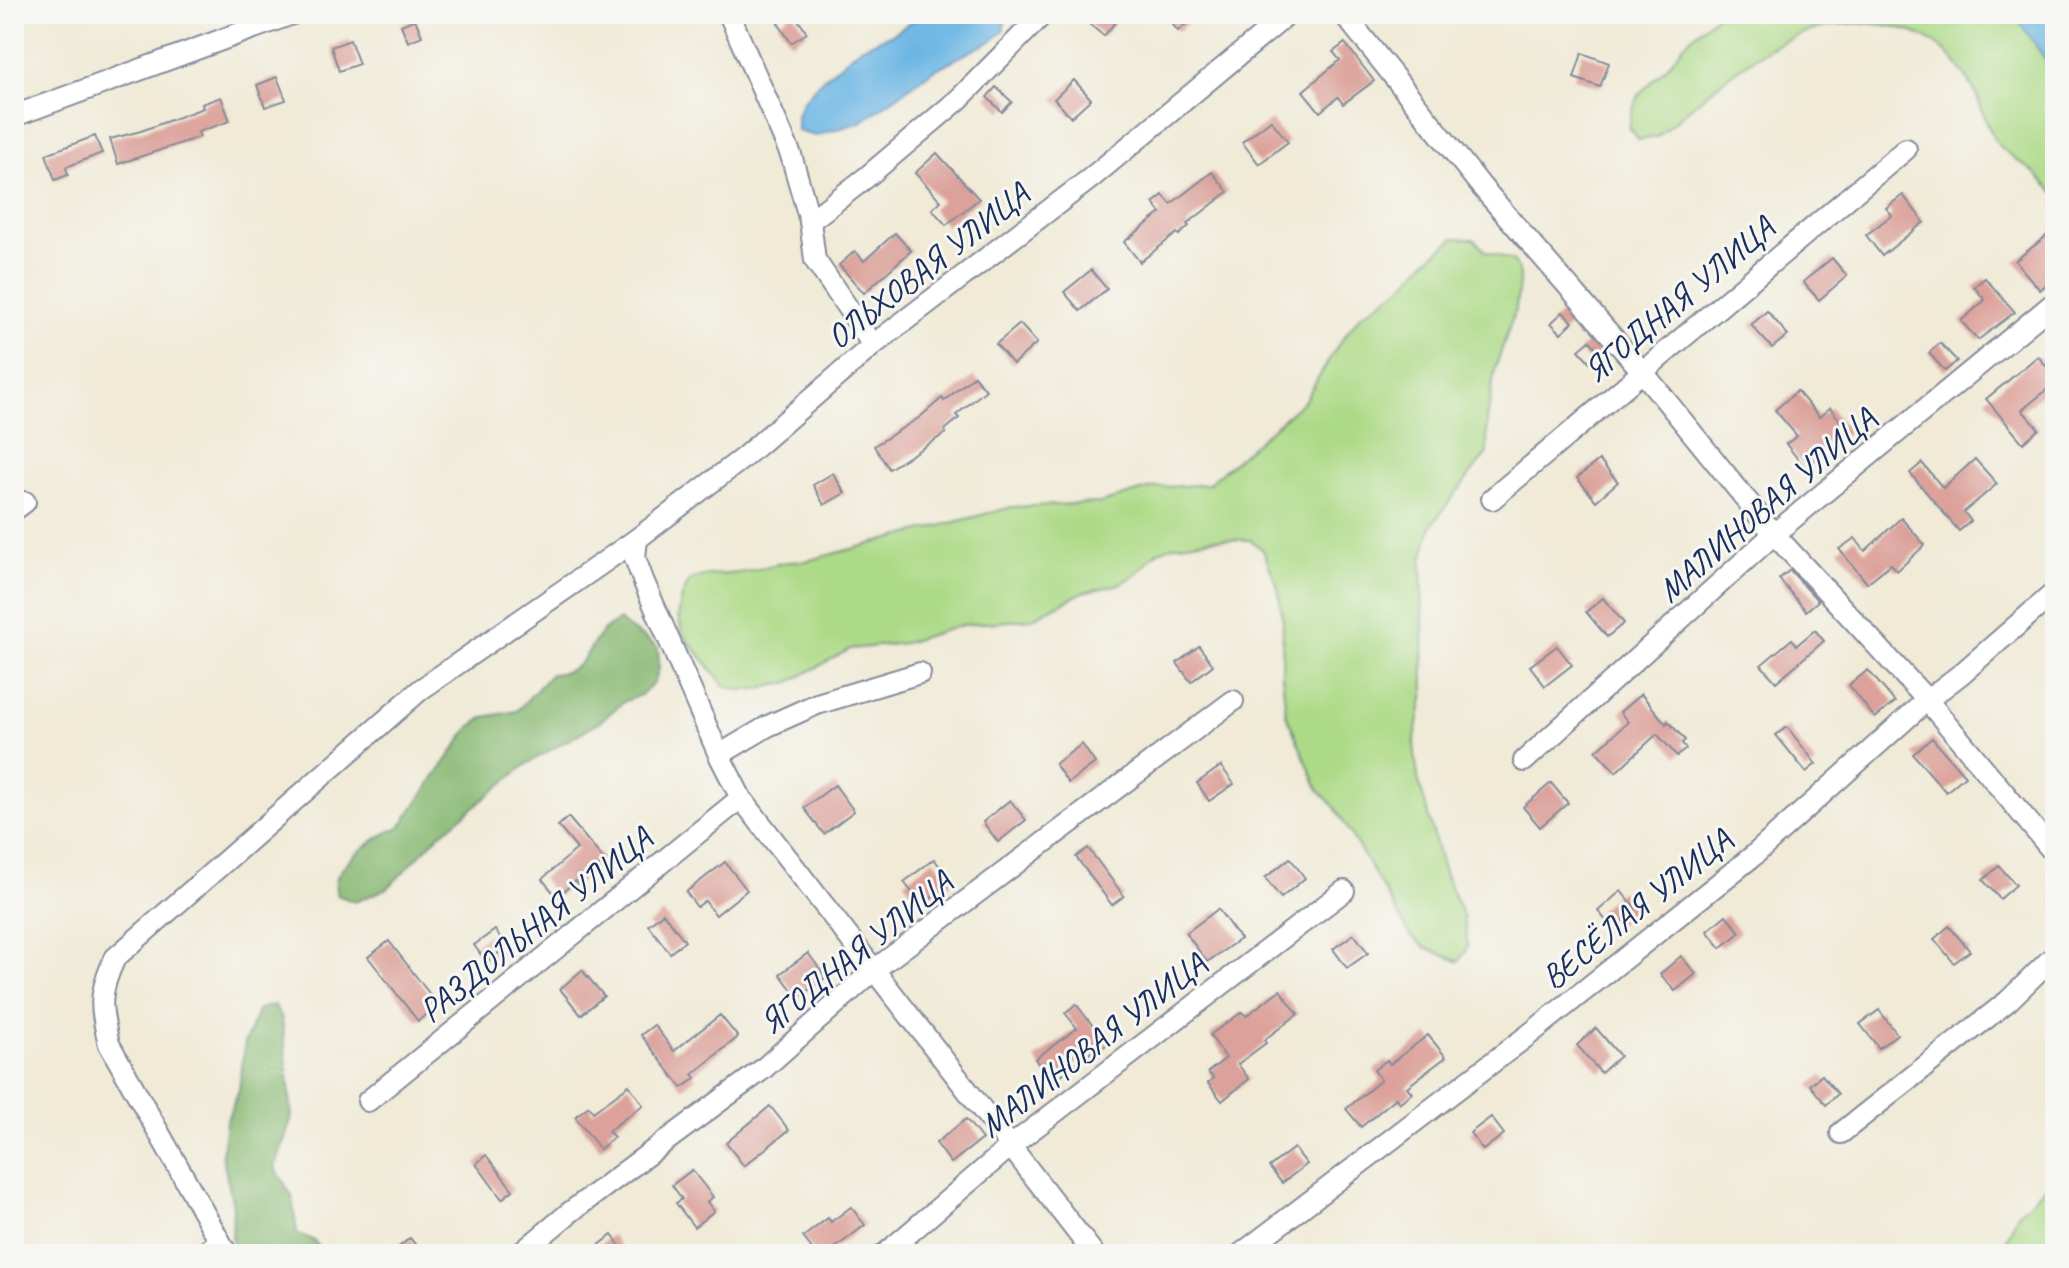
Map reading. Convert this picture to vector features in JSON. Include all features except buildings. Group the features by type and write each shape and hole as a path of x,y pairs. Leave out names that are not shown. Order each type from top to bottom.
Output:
{"street":[{"path":"14,116 292,14"},
{"path":"729,14 791,155 810,221 815,260 873,345"},
{"path":"810,221 959,99 1043,14"},
{"name":"ОЛЬХОВАЯ УЛИЦА","path":"217,1250 109,1044 101,1012 103,982 115,958 420,690 637,539 743,458 873,345 1091,178 1288,14"},
{"path":"1344,14 1481,186 1642,371 1774,534 1927,700 2055,854"},
{"name":"ЯГОДНАЯ УЛИЦА","path":"1492,499 1906,149"},
{"name":"МАЛИНОВАЯ УЛИЦА","path":"1524,761 1774,534 2055,302"},
{"path":"637,539 635,558 643,580 719,755 741,798 1094,1254"},
{"name":"ВЕСЁЛАЯ УЛИЦА","path":"1241,1254 1531,1033 1753,856 1927,700 2055,592"},
{"path":"719,755 768,726 817,704 920,673"},
{"name":"ЯГОДНАЯ УЛИЦА","path":"520,1254 569,1213 763,1069 874,970 1233,701"},
{"name":"РАЗДОЛЬНАЯ УЛИЦА","path":"368,1101 741,798"},
{"name":"МАЛИНОВАЯ УЛИЦА","path":"885,1254 1012,1145 1344,891"},
{"path":"1841,1133 2008,1001 2055,955"}],"green space":[{"path":"1718,14 2010,14 2022,25 2049,65 2055,67 2055,193 1999,145 1971,85 1945,51 1920,35 1884,25 1850,23 1818,29 1788,40 1732,73 1657,137 1639,140 1629,128 1639,94 1667,67 1685,43"},
{"path":"1454,238 1474,239 1485,251 1514,261 1520,275 1516,308 1495,369 1487,420 1487,453 1431,526 1422,560 1424,693 1414,744 1418,778 1444,873 1463,916 1468,946 1459,962 1426,948 1411,936 1334,806 1319,791 1286,714 1282,675 1283,620 1278,588 1263,550 1250,540 1212,539 1175,545 1158,551 1133,577 1117,585 1083,592 1031,619 962,625 905,643 850,649 790,682 757,689 740,690 725,686 683,635 678,617 681,600 689,581 702,576 806,561 1012,507 1100,503 1152,488 1208,484 1305,400 1338,345 1360,316 1403,286"},
{"path":"619,620 658,648 659,668 654,683 599,722 527,764 437,837 388,888 355,902 337,895 336,882 344,866 372,842 400,827 470,727 484,717 517,711 551,674 571,670 583,660 603,631"},
{"path":"274,1005 282,1019 292,1117 275,1168 292,1196 297,1233 313,1240 325,1254 238,1254 232,1241 233,1206 222,1154 226,1122 239,1090 245,1042 259,1009"},
{"path":"2055,1178 2055,1254 2000,1254 2018,1213"}],"water":[{"path":"937,14 1006,16 1003,32 991,41 934,70 861,122 815,136 797,131 797,116 802,102 823,79 860,48 918,18"},
{"path":"2010,14 2055,14 2055,67 2049,65 2022,25"}]}
